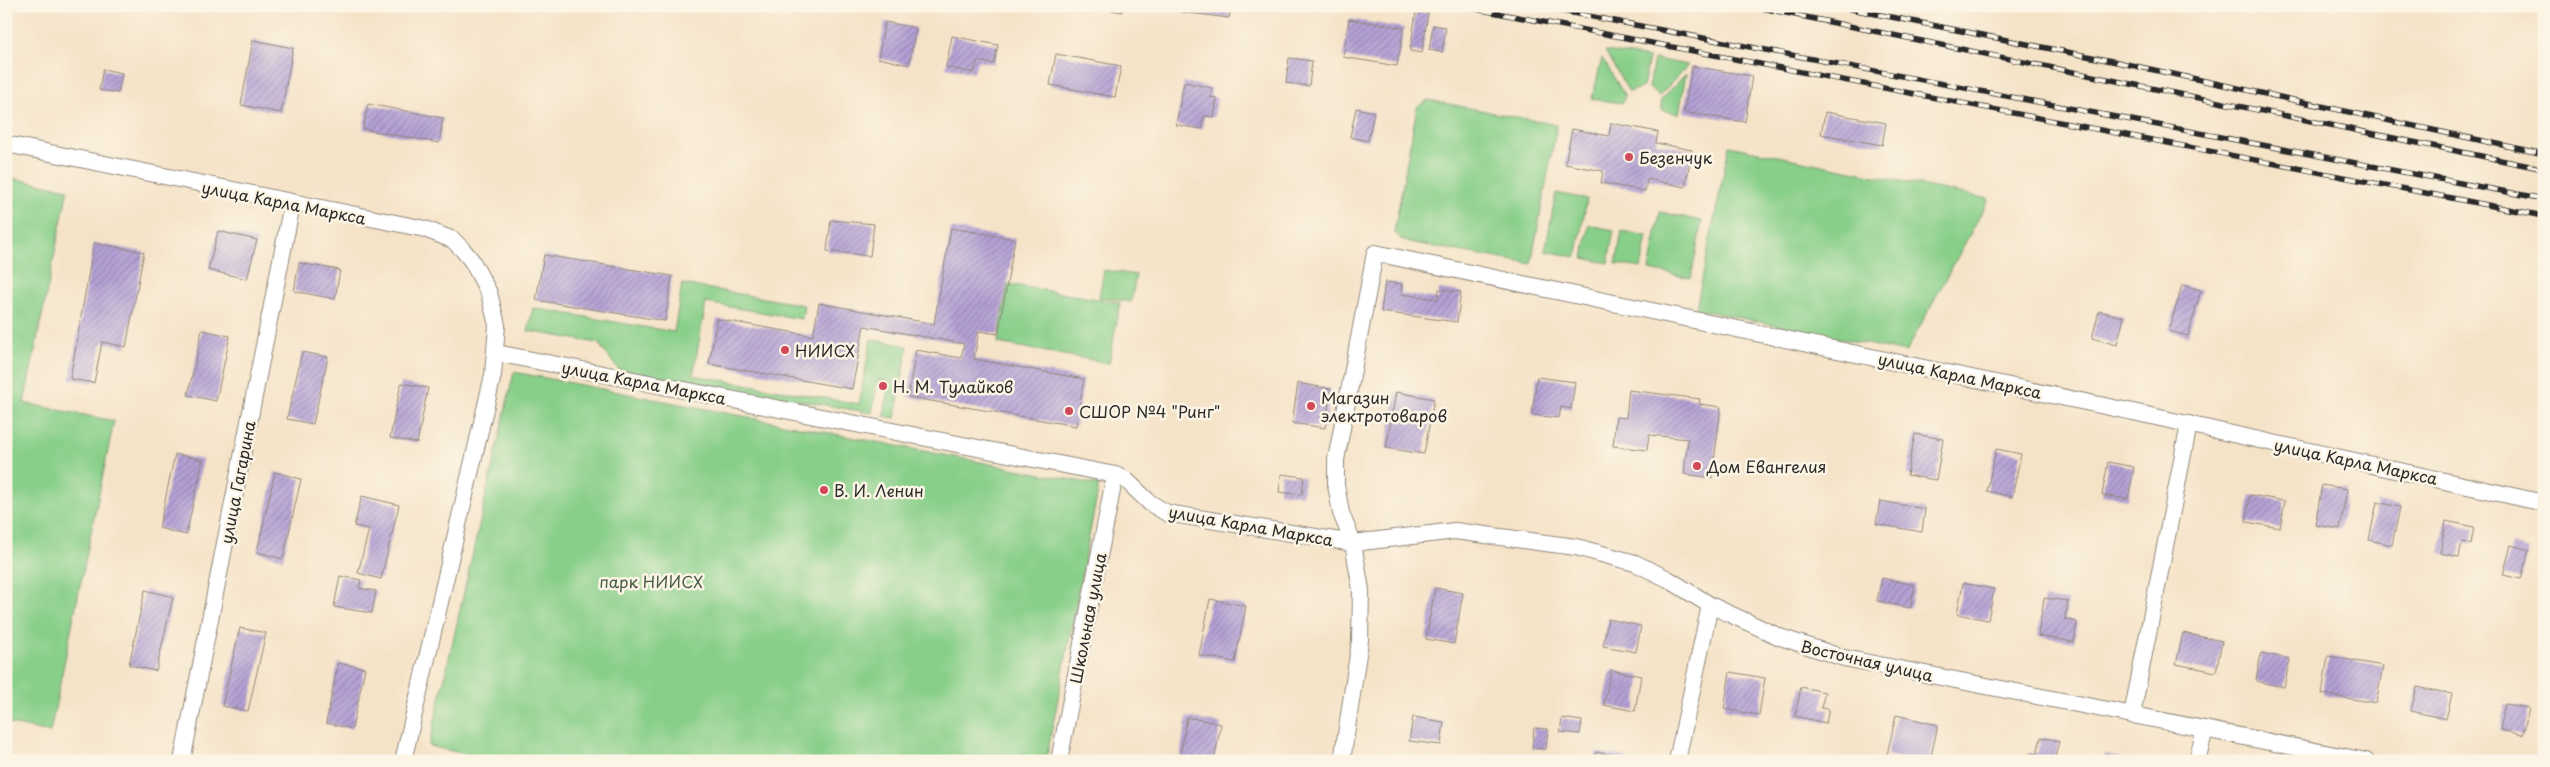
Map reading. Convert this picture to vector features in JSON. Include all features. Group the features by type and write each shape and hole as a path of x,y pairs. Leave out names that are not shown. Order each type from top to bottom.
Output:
{"street":[{"name":"улица Карла Маркса","path":"6,144 292,204 426,229 453,240 472,261 489,294 496,325 496,353 1115,476 1125,479 1150,503 1167,513 1353,543"},
{"name":"улица Гагарина","path":"182,761 292,204"},
{"name":"улица Карла Маркса","path":"1353,543 1341,513 1336,485 1336,460 1375,253 2189,424 2544,503"},
{"path":"402,761 493,376 496,353"},
{"path":"2132,715 2189,424"},
{"name":"Школьная улица","path":"1059,761 1115,476"},
{"name":"Восточная улица","path":"1353,543 1455,531 1576,548 1635,563 1668,579 1710,605 1780,638 1844,658 2366,761"},
{"path":"1342,761 1360,641 1361,590 1353,543"},
{"path":"1677,761 1710,605"},
{"path":"2197,761 2204,729"}],"green space":[{"path":"1605,51 1649,58 1643,87 1629,92"},
{"path":"1602,58 1625,96 1622,103 1592,99"},
{"path":"1654,59 1688,65 1659,96 1649,88"},
{"path":"1686,74 1679,114 1662,110 1661,100"},
{"path":"1428,100 1557,125 1531,264 1403,241 1394,232 1417,107"},
{"path":"1729,146 1989,199 1906,352 1696,309"},
{"path":"6,177 68,189 24,403 114,421 50,732 6,723"},
{"path":"1556,193 1587,199 1576,257 1545,251"},
{"path":"1660,212 1702,221 1691,278 1649,270"},
{"path":"1589,225 1614,230 1608,263 1583,258"},
{"path":"1622,231 1647,236 1641,268 1616,264"},
{"path":"1104,270 1136,275 1131,302 1099,297"},
{"path":"682,284 804,305 802,319 706,303 693,375 859,404 871,339 908,346 895,418 884,416 890,381 878,380 872,413 618,369 598,343 528,331 533,308 674,332"},
{"path":"1008,284 1120,303 1109,363 998,343"},
{"name":"парк НИИСХ","path":"514,372 1099,485 1046,761 497,761 429,746"}],"building":[{"path":"1088,6 1123,6 1122,12"},
{"path":"1183,6 1231,6 1229,18 1182,12"},
{"path":"1416,12 1428,13 1422,53 1410,51"},
{"path":"1349,19 1404,28 1397,66 1343,57"},
{"path":"885,22 916,28 909,65 878,58"},
{"path":"1433,25 1446,27 1442,52 1429,50"},
{"path":"952,36 998,45 994,64 977,61 974,73 946,67"},
{"path":"253,40 293,48 281,113 241,105"},
{"path":"1056,54 1121,66 1115,97 1050,85"},
{"path":"1289,58 1312,61 1309,86 1286,83"},
{"path":"1692,66 1752,76 1745,122 1684,112"},
{"path":"103,69 122,73 118,93 99,90"},
{"path":"1184,82 1212,88 1210,97 1217,98 1214,117 1204,116 1202,129 1176,125"},
{"path":"368,104 443,118 439,143 363,129"},
{"path":"1356,108 1374,112 1368,141 1350,137"},
{"path":"1825,112 1886,123 1882,145 1821,134"},
{"name":"Безенчук","path":"1611,123 1658,132 1656,143 1692,150 1685,187 1647,179 1645,191 1601,183 1603,171 1565,164 1572,129 1609,136"},
{"path":"831,220 874,224 870,256 827,251"},
{"path":"951,228 1015,239 998,334 979,331 974,359 1084,379 1076,426 908,397 916,350 961,358 964,344 864,326 852,389 709,364 717,319 813,336 819,303 934,324"},
{"path":"218,231 257,240 247,279 208,270"},
{"path":"94,243 144,252 126,347 102,342 94,383 70,379"},
{"path":"544,255 672,276 665,321 536,300"},
{"path":"299,263 340,270 335,299 294,291"},
{"path":"1385,282 1402,284 1401,294 1438,299 1439,289 1461,292 1457,322 1381,312"},
{"path":"2182,285 2201,290 2188,336 2169,331"},
{"path":"2099,311 2124,317 2117,345 2092,338"},
{"path":"202,330 230,336 216,401 188,395"},
{"path":"302,352 328,357 313,424 287,419"},
{"path":"1537,377 1575,382 1571,409 1561,407 1559,418 1532,415"},
{"path":"401,383 428,388 417,443 390,438"},
{"name":"Магазин электротоваров","path":"1298,383 1331,389 1325,428 1292,423"},
{"path":"1629,390 1700,399 1699,404 1721,407 1712,478 1684,474 1688,439 1649,435 1647,450 1613,446 1616,417 1626,418"},
{"path":"1396,392 1434,399 1424,454 1386,448"},
{"path":"1915,434 1943,439 1936,480 1907,475"},
{"path":"1996,449 2021,454 2012,497 1987,491"},
{"path":"175,454 203,460 186,535 159,528"},
{"path":"2108,462 2134,467 2128,499 2102,495"},
{"path":"275,472 301,479 283,559 257,552"},
{"path":"1281,474 1304,477 1302,495 1279,492"},
{"path":"2322,485 2347,489 2340,529 2315,525"},
{"path":"2250,495 2285,501 2280,528 2246,522"},
{"path":"362,496 399,505 381,579 358,573 369,529 354,526"},
{"path":"1880,501 1925,509 1922,532 1876,524"},
{"path":"2377,502 2400,507 2392,545 2369,540"},
{"path":"2446,521 2474,527 2471,544 2462,542 2459,557 2440,553"},
{"path":"2511,545 2529,550 2521,579 2503,575"},
{"path":"340,576 361,580 359,588 376,591 372,613 334,607"},
{"path":"1882,578 1915,585 1910,608 1877,601"},
{"path":"1963,583 1994,589 1988,620 1957,614"},
{"path":"1435,588 1463,593 1454,644 1426,639"},
{"path":"145,590 173,597 156,671 129,665"},
{"path":"2044,598 2068,601 2065,619 2077,622 2074,642 2038,636"},
{"path":"1210,599 1246,606 1235,662 1199,655"},
{"path":"1608,619 1641,626 1636,652 1603,646"},
{"path":"240,628 266,633 248,711 222,706"},
{"path":"2183,633 2222,641 2216,672 2176,664"},
{"path":"2261,653 2290,659 2284,687 2256,681"},
{"path":"2328,656 2383,666 2376,703 2322,694"},
{"path":"338,663 365,668 352,729 326,723"},
{"path":"1611,670 1641,676 1635,711 1604,705"},
{"path":"1730,672 1765,678 1759,715 1724,709"},
{"path":"1801,687 1825,692 1821,708 1829,709 1826,723 1795,716"},
{"path":"2417,687 2452,694 2446,719 2411,711"},
{"path":"2505,704 2529,708 2523,735 2500,730"},
{"path":"1896,715 1938,725 1930,761 1915,761 1887,755"},
{"path":"1187,717 1221,724 1214,761 1179,761"},
{"path":"1413,717 1444,722 1441,745 1409,741"},
{"path":"1562,718 1582,721 1580,734 1560,732"},
{"path":"1534,728 1548,729 1546,749 1532,748"},
{"path":"2041,737 2059,741 2054,761 2027,761 2030,753 2037,754"},
{"path":"1596,752 1626,757 1626,761 1594,761"},
{"path":"2105,754 2121,758 2121,761 2103,761"}],"railway":[{"path":"1461,6 2544,216"},
{"path":"1536,6 2544,199"},
{"path":"1752,6 2544,169"},
{"path":"1836,6 2117,62 2544,154"}],"place":[{"name":"Безенчук","path":"1629,157"},
{"name":"НИИСХ","path":"785,350"},
{"name":"Н. М. Тулайков","path":"883,386"},
{"name":"Магазин электротоваров","path":"1311,406"},
{"name":"СШОР №4 \"Ринг\"","path":"1069,411"},
{"name":"Дом Евангелия","path":"1697,466"},
{"name":"В. И. Ленин","path":"824,490"}]}
